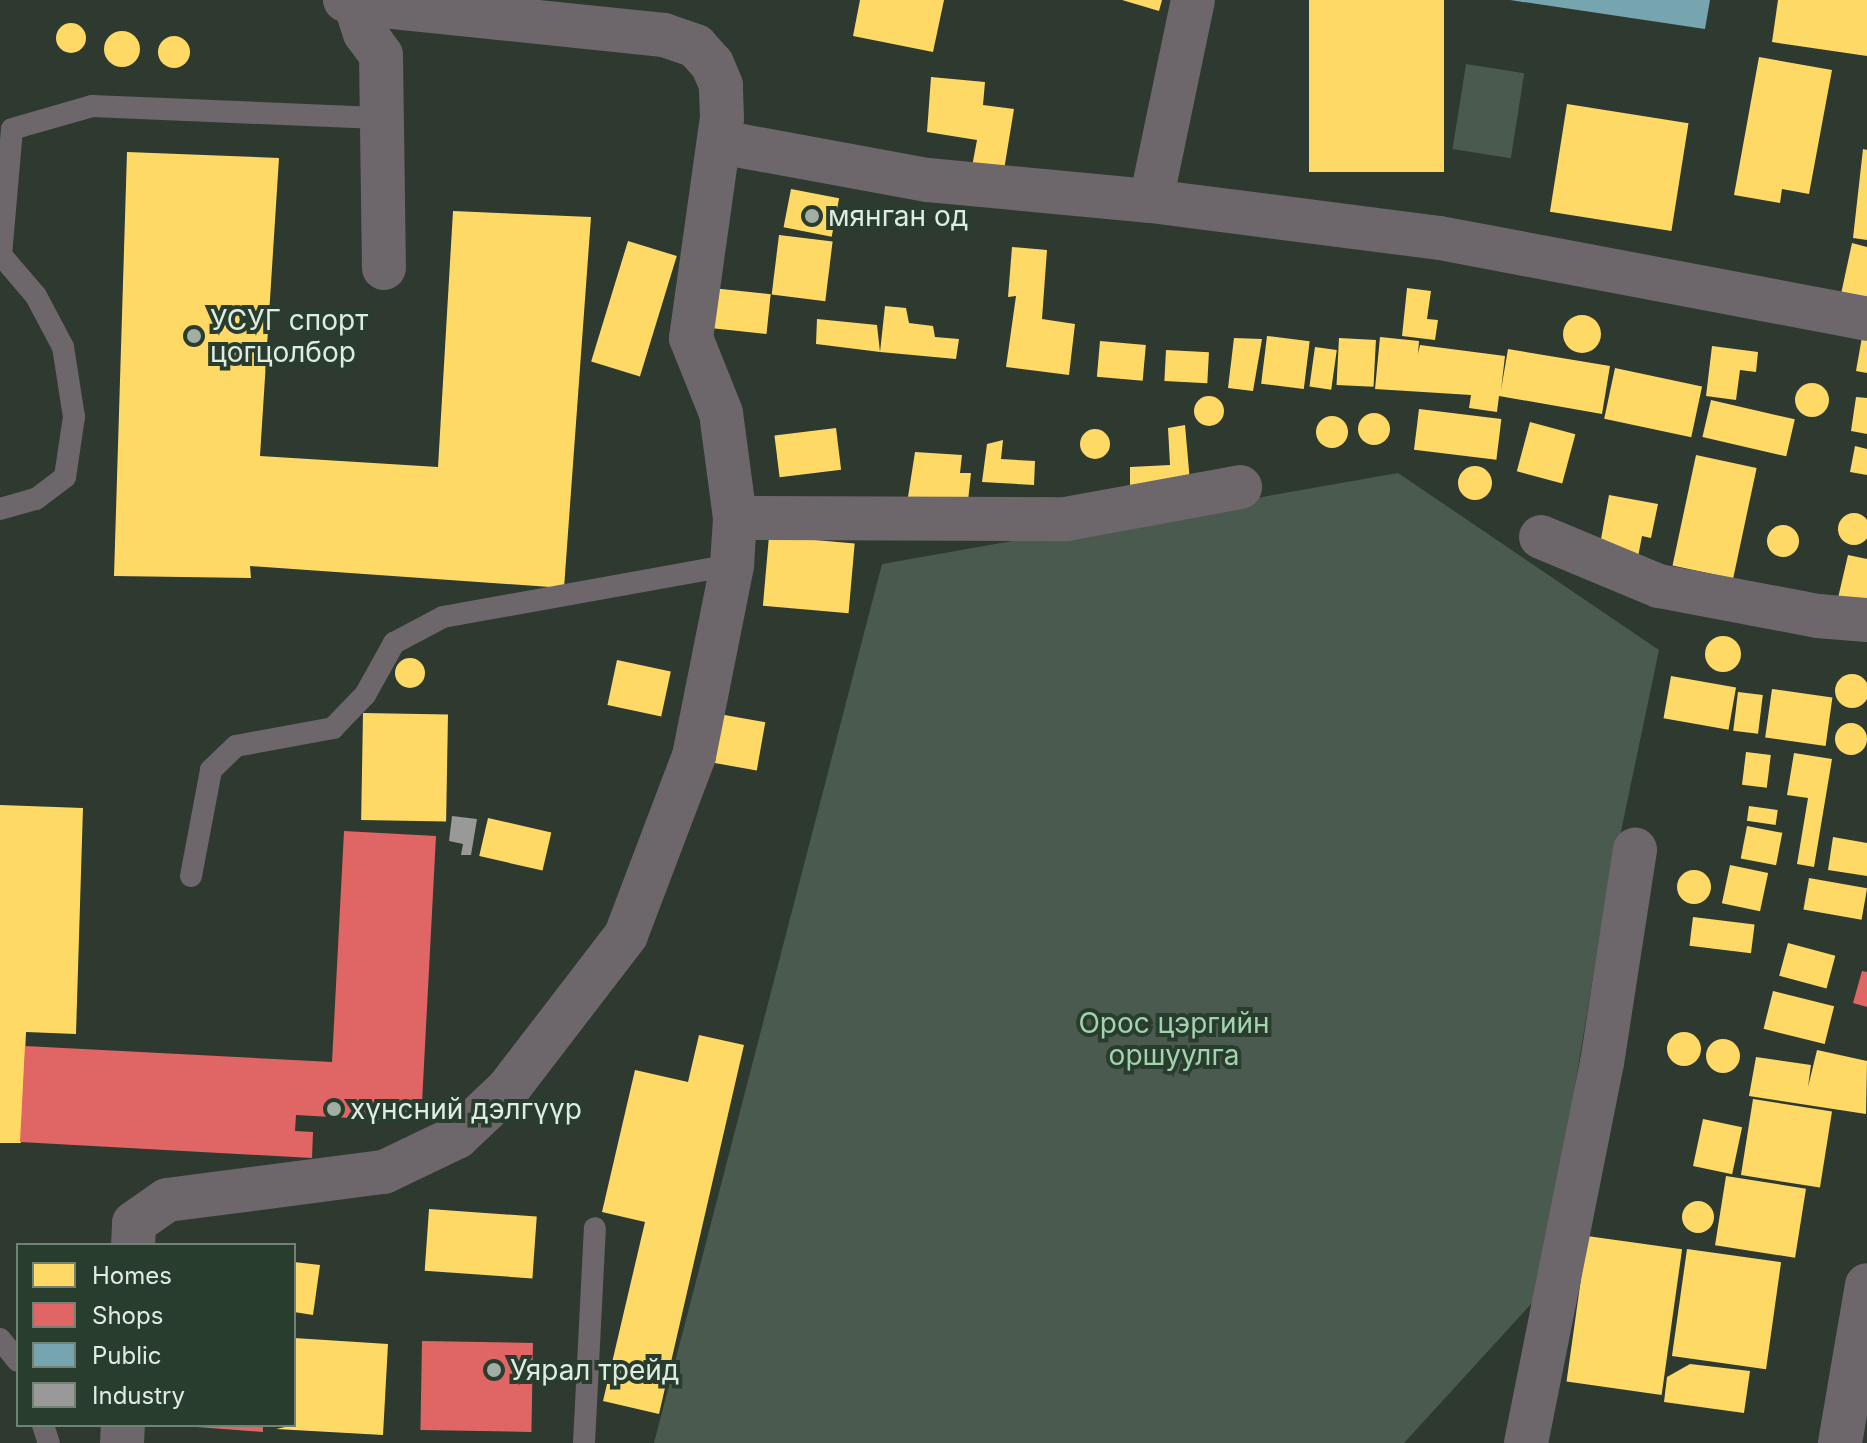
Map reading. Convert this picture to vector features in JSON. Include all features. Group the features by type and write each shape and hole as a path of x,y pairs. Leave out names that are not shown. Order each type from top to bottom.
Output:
{"street":[{"path":"1151,201 1193,0"},
{"path":"350,1 365,33 381,55 384,268"},
{"path":"133,1243 134,1223 167,1200 384,1172 457,1137 508,1089 626,935 694,756 732,565 735,518 721,413 691,338 720,142 717,74 687,41 350,1"},
{"path":"720,142 928,180 1151,201 1440,238 1867,319"},
{"path":"735,518 1066,519 1240,487"},
{"path":"1541,537 1659,586 1818,616 1867,620"},
{"path":"1526,1443 1602,1063 1635,850"},
{"path":"1840,1443 1867,1285"}],"lane":[{"path":"0,509 36,499 65,477 74,417 63,347 36,296 1,255 12,129 92,106 383,118"},
{"path":"191,876 211,770 236,746 333,728 365,695 394,643 443,617 732,565"},
{"path":"584,1443 595,1228"},
{"path":"0,1339 16,1359"}],"green space":[{"path":"1466,64 1524,73 1511,158 1453,149"},
{"name":"Орос цэргийн оршуулга","path":"1398,473 1659,650 1602,922 1541,1293 1404,1443 654,1443 882,564"}],"building: Homes":[{"path":"860,0 944,0 933,52 853,36"},
{"path":"1122,0 1162,0 1159,11"},
{"path":"1309,0 1444,0 1444,172 1309,172"},
{"path":"1778,0 1867,0 1867,56 1772,42"},
{"path":"71,23 77,24 85,32 85,44 77,52 71,53 65,52 57,44 56,38 57,32 65,24"},
{"path":"122,31 134,37 140,49 134,61 122,67 110,61 104,49 110,37"},
{"path":"174,36 186,40 190,52 186,64 174,68 162,64 158,52 162,40"},
{"path":"1759,57 1832,70 1809,194 1782,189 1780,203 1734,195"},
{"path":"931,77 985,82 983,105 1014,109 1003,176 971,172 977,140 927,132"},
{"path":"1567,104 1688,123 1671,231 1550,212"},
{"path":"1863,149 1867,150 1867,240 1853,238"},
{"name":"УСУГ спорт цогцолбор","path":"127,152 279,158 260,456 438,467 453,211 591,217 564,588 250,566 251,578 114,576"},
{"path":"791,189 839,198 832,237 784,227"},
{"path":"779,235 833,242 825,301 772,295"},
{"path":"628,241 677,256 640,376 591,361"},
{"path":"1852,243 1867,247 1867,300 1841,294"},
{"path":"1012,247 1047,250 1042,319 1075,324 1069,375 1006,367 1016,296 1008,297"},
{"path":"712,288 771,294 766,334 708,328"},
{"path":"1407,288 1431,291 1427,319 1438,320 1435,340 1402,336"},
{"path":"885,306 906,308 909,323 933,326 935,337 959,339 956,359 880,352"},
{"path":"1582,315 1596,320 1601,334 1596,348 1582,353 1568,348 1563,334 1568,320"},
{"path":"817,319 877,325 880,352 816,344"},
{"path":"1267,336 1310,341 1304,389 1261,384"},
{"path":"1380,337 1419,341 1418,354 1420,345 1505,356 1501,390 1508,349 1610,366 1602,414 1499,396 1497,412 1469,408 1471,395 1375,389"},
{"path":"1862,337 1867,338 1867,373 1856,371"},
{"path":"1234,338 1262,339 1253,391 1228,388"},
{"path":"1339,338 1376,340 1373,387 1337,385"},
{"path":"1100,341 1146,345 1143,381 1097,377"},
{"path":"1712,346 1758,352 1756,372 1740,370 1736,400 1706,396"},
{"path":"1315,347 1337,350 1331,390 1309,387"},
{"path":"1166,350 1209,352 1207,383 1164,381"},
{"path":"1615,368 1702,387 1691,437 1604,419"},
{"path":"1812,383 1824,388 1829,400 1824,412 1812,417 1800,412 1795,400 1800,388"},
{"path":"1209,396 1220,400 1224,411 1220,422 1209,426 1198,422 1194,411 1198,400"},
{"path":"1856,397 1867,398 1867,434 1851,431"},
{"path":"1711,400 1795,419 1786,456 1702,437"},
{"path":"1419,409 1501,419 1496,460 1414,450"},
{"path":"1374,413 1385,418 1390,429 1385,440 1374,445 1363,440 1358,429 1363,418"},
{"path":"1332,416 1343,421 1348,432 1343,443 1332,448 1321,443 1316,432 1321,421"},
{"path":"1530,422 1575,434 1562,483 1517,471"},
{"path":"1185,425 1190,482 1130,487 1130,467 1170,465 1168,428"},
{"path":"836,428 841,470 780,477 774,436"},
{"path":"1095,429 1106,433 1110,444 1106,455 1095,459 1084,455 1080,444 1084,433"},
{"path":"1003,440 1001,459 1035,461 1034,485 982,482 987,444"},
{"path":"1855,446 1867,449 1867,475 1850,472"},
{"path":"915,452 962,455 960,473 971,473 968,501 908,497"},
{"path":"1696,455 1757,468 1733,578 1673,566"},
{"path":"1475,466 1487,471 1492,483 1487,495 1475,500 1463,495 1458,483 1463,471"},
{"path":"1609,495 1658,504 1651,538 1642,536 1638,557 1599,550"},
{"path":"1854,513 1865,518 1868,536 1865,540 1854,545 1843,540 1838,529 1843,518"},
{"path":"1783,525 1794,530 1799,541 1794,552 1783,557 1772,552 1767,541 1772,530"},
{"path":"769,536 855,543 849,613 763,606"},
{"path":"1848,555 1867,559 1867,605 1838,598"},
{"path":"1723,636 1735,642 1741,654 1735,666 1723,672 1711,666 1705,654 1711,642"},
{"path":"410,658 421,662 425,673 421,684 410,688 399,684 395,673 399,662"},
{"path":"617,660 671,671 661,716 607,705"},
{"path":"1852,674 1864,679 1868,694 1864,703 1852,708 1840,703 1835,691 1840,679"},
{"path":"1671,676 1736,687 1729,730 1664,718"},
{"path":"1772,689 1832,697 1826,746 1765,738"},
{"path":"1738,692 1763,695 1758,734 1733,731"},
{"path":"363,713 448,714 446,821 361,820"},
{"path":"719,714 765,722 757,770 710,762"},
{"path":"1851,723 1863,727 1867,739 1863,751 1851,755 1839,751 1835,739 1839,727"},
{"path":"1746,752 1771,755 1767,788 1742,785"},
{"path":"1794,753 1832,759 1814,867 1797,864 1808,798 1787,795"},
{"path":"0,805 83,808 76,1034 26,1032 21,1143 0,1143"},
{"path":"1749,806 1778,810 1776,825 1747,821"},
{"path":"488,818 551,833 543,871 479,856"},
{"path":"1747,826 1782,833 1776,865 1741,858"},
{"path":"1833,837 1867,843 1867,876 1828,870"},
{"path":"1730,865 1768,873 1760,911 1722,903"},
{"path":"1694,870 1706,875 1711,887 1706,899 1694,904 1682,899 1677,887 1682,875"},
{"path":"1809,878 1867,888 1862,920 1803,910"},
{"path":"1693,917 1755,925 1751,953 1689,946"},
{"path":"1788,943 1835,956 1827,989 1779,976"},
{"path":"1773,991 1834,1006 1825,1044 1764,1029"},
{"path":"1684,1032 1696,1037 1701,1049 1696,1061 1684,1066 1672,1061 1667,1049 1672,1037"},
{"path":"699,1035 744,1045 659,1414 603,1401 645,1222 602,1212 635,1070 688,1082"},
{"path":"1723,1039 1735,1044 1740,1056 1735,1068 1723,1073 1711,1068 1706,1056 1711,1044"},
{"path":"1817,1050 1867,1061 1866,1114 1749,1096 1756,1057 1811,1065 1808,1087"},
{"path":"1753,1099 1832,1112 1820,1188 1741,1175"},
{"path":"1703,1119 1742,1127 1732,1174 1693,1166"},
{"path":"1726,1176 1806,1189 1795,1258 1715,1245"},
{"path":"1698,1201 1709,1206 1714,1217 1709,1228 1698,1233 1687,1228 1682,1217 1687,1206"},
{"path":"429,1209 537,1217 532,1278 425,1271"},
{"path":"1587,1236 1682,1249 1662,1395 1567,1382"},
{"path":"1687,1249 1781,1262 1766,1369 1672,1356"},
{"path":"296,1262 320,1265 313,1315 296,1312"},
{"path":"296,1338 388,1344 383,1435 276,1429 296,1427"},
{"path":"1690,1364 1750,1371 1744,1413 1664,1402 1667,1377"}],"building: Shops":[{"path":"344,831 436,836 421,1122 296,1115 295,1131 313,1132 312,1158 20,1142 25,1046 332,1062"},
{"path":"1862,971 1867,972 1867,1007 1853,1003"},
{"path":"422,1341 533,1343 531,1432 420,1430"},
{"path":"197,1427 263,1427 263,1432"}],"building: Public":[{"path":"1510,0 1710,0 1705,29"}],"building: Industry":[{"path":"452,816 477,819 471,855 461,855 463,844 449,841"}],"place":[{"name":"мянган од","path":"812,216"},
{"name":"УСУГ спорт цогцолбор","path":"194,336"},
{"name":"хүнсний дэлгүүр","path":"334,1109"},
{"name":"Уярал трейд","path":"494,1370"}]}
